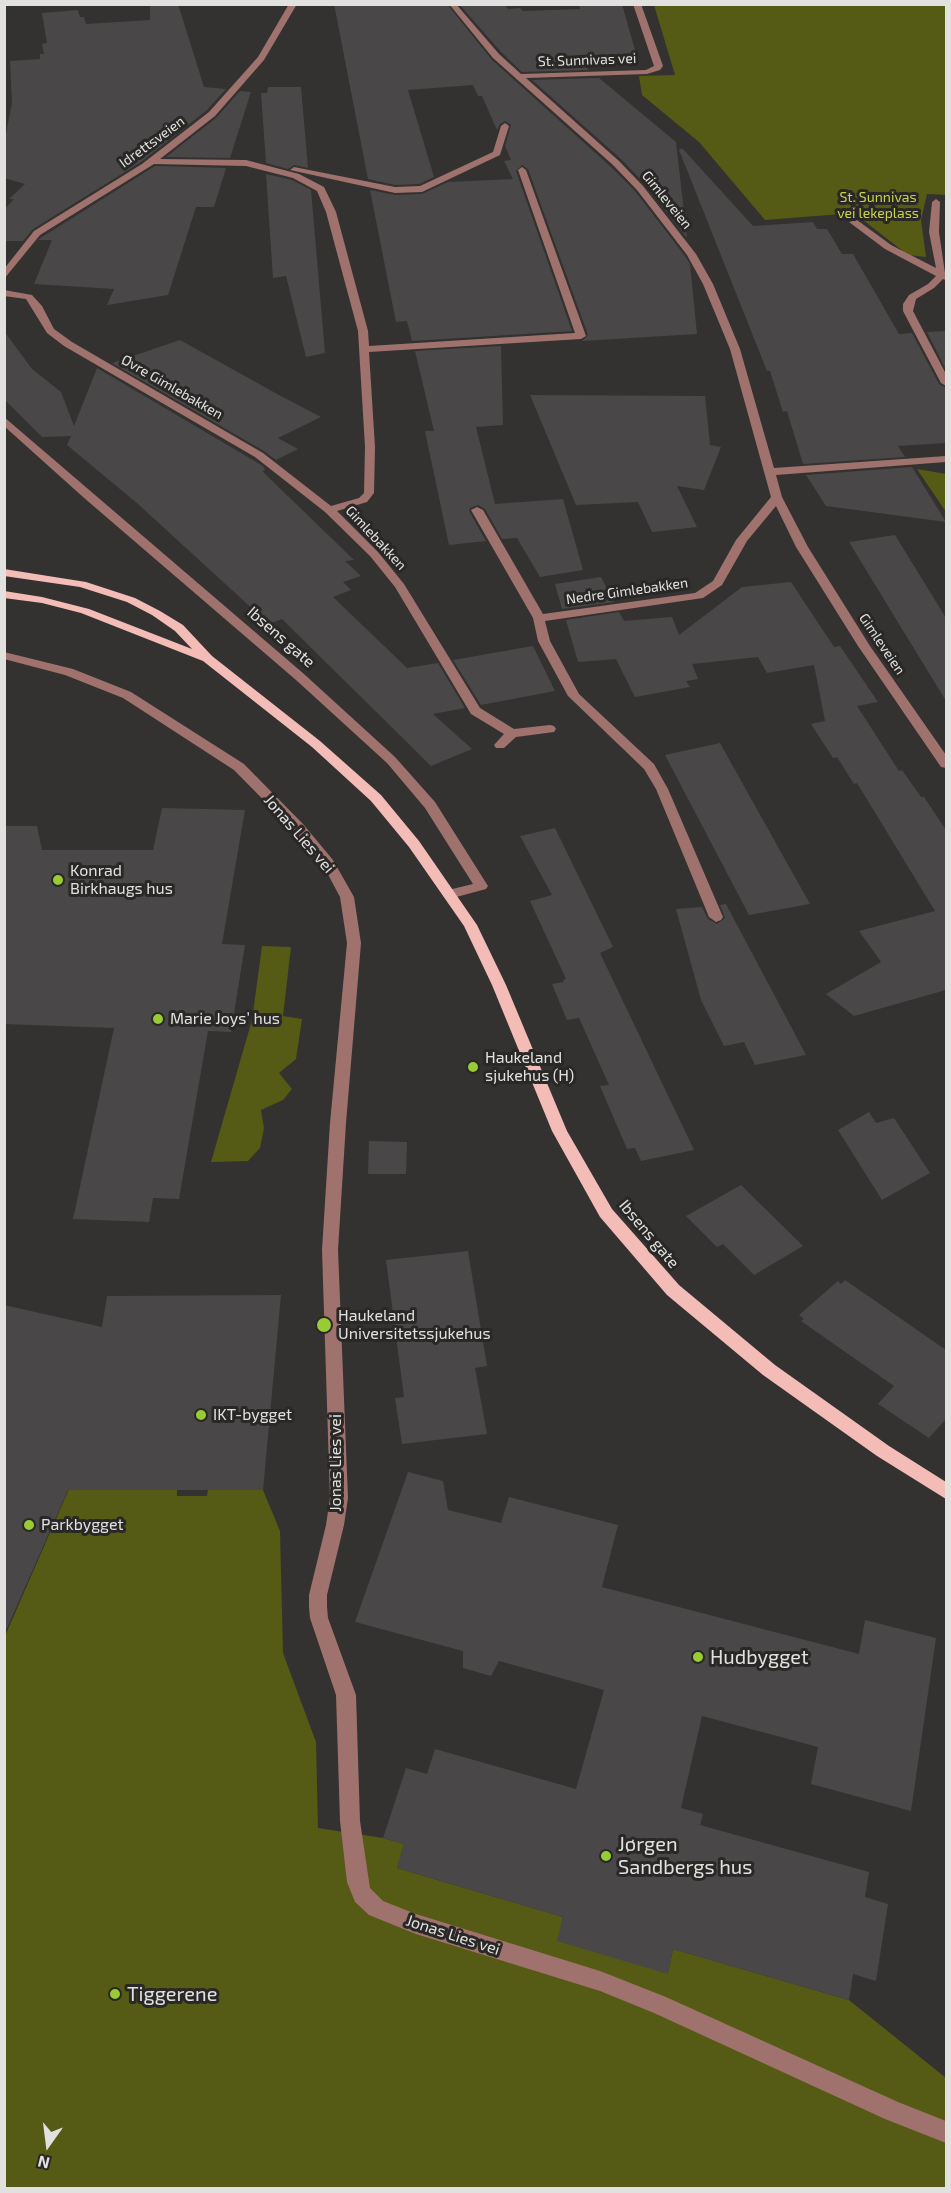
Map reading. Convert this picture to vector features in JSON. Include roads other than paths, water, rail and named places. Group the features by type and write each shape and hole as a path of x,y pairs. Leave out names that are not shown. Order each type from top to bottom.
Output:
{"main road":[{"path":"4,561 38,575"},
{"name":"Ibsens gate","path":"4,572 38,575 82,584 131,600 179,628 208,659 316,744 363,785 396,820 470,925 499,985 560,1131 606,1213 673,1290 696,1310 778,1377 883,1451 946,1491"},
{"name":"Ibsens gate","path":"4,594 42,600 85,611 208,659"}],"street":[{"name":"Idrettsveien","path":"4,276 38,233 153,161 206,119 232,93 267,50 293,4"},
{"name":"Gimleveien","path":"452,4 488,48 616,163 640,188 690,254 708,284 735,349 777,497 802,547 864,646 946,764"},
{"name":"St. Sunnivas vei","path":"521,76 647,72 657,69 659,66 637,4"},
{"name":"Gimlebakken","path":"279,171 303,170 395,190 422,189 497,153 505,126"},
{"name":"Gimlebakken","path":"153,161 246,163 296,176 321,189 331,212 342,249 363,330 365,349 369,493 363,500 330,510 374,554 400,586 475,711 512,733"},
{"path":"365,349 581,336 522,170"},
{"path":"936,202 934,232 944,276"},
{"path":"854,222 888,247 944,276"},
{"path":"944,276 912,297 908,304 908,311 946,383"},
{"name":"Øvre Gimlebakken","path":"4,293 29,297 37,306 50,332 249,449 330,510"},
{"name":"Ibsens gate","path":"4,420 300,676 391,760 434,811 481,886 449,894"},
{"path":"769,472 946,459"},
{"name":"Nedre Gimlebakken","path":"539,618 699,596 718,583 742,540 777,497"},
{"path":"477,510 539,618 544,641 564,681 579,701 649,767 662,789 716,917"},
{"name":"Jonas Lies vei","path":"4,655 69,672 127,695 239,767 298,827 328,863 347,897 354,943 338,1123 330,1250 339,1498 335,1525 318,1595 318,1607 319,1618 346,1695 350,1821 357,1882 362,1895 376,1908 416,1924 600,1981 659,2004 893,2111 946,2132"},
{"path":"571,713 579,701"},
{"path":"500,745 512,733 550,729"}],"place":[{"name":"Konrad Birkhaugs hus","path":"58,880"},
{"name":"Marie Joys’ hus","path":"158,1019"},
{"name":"Haukeland sjukehus (H)","path":"473,1067"},
{"name":"Haukeland Universitetssjukehus","path":"324,1325"},
{"name":"IKT-bygget","path":"201,1415"},
{"name":"Parkbygget","path":"29,1525"},
{"name":"Hudbygget","path":"698,1657"},
{"name":"Jørgen Sandbergs hus","path":"606,1856"},
{"name":"Tiggerene","path":"115,1994"}],"park label":[{"name":"St. Sunnivas vei lekeplass","path":"878,206"}]}
